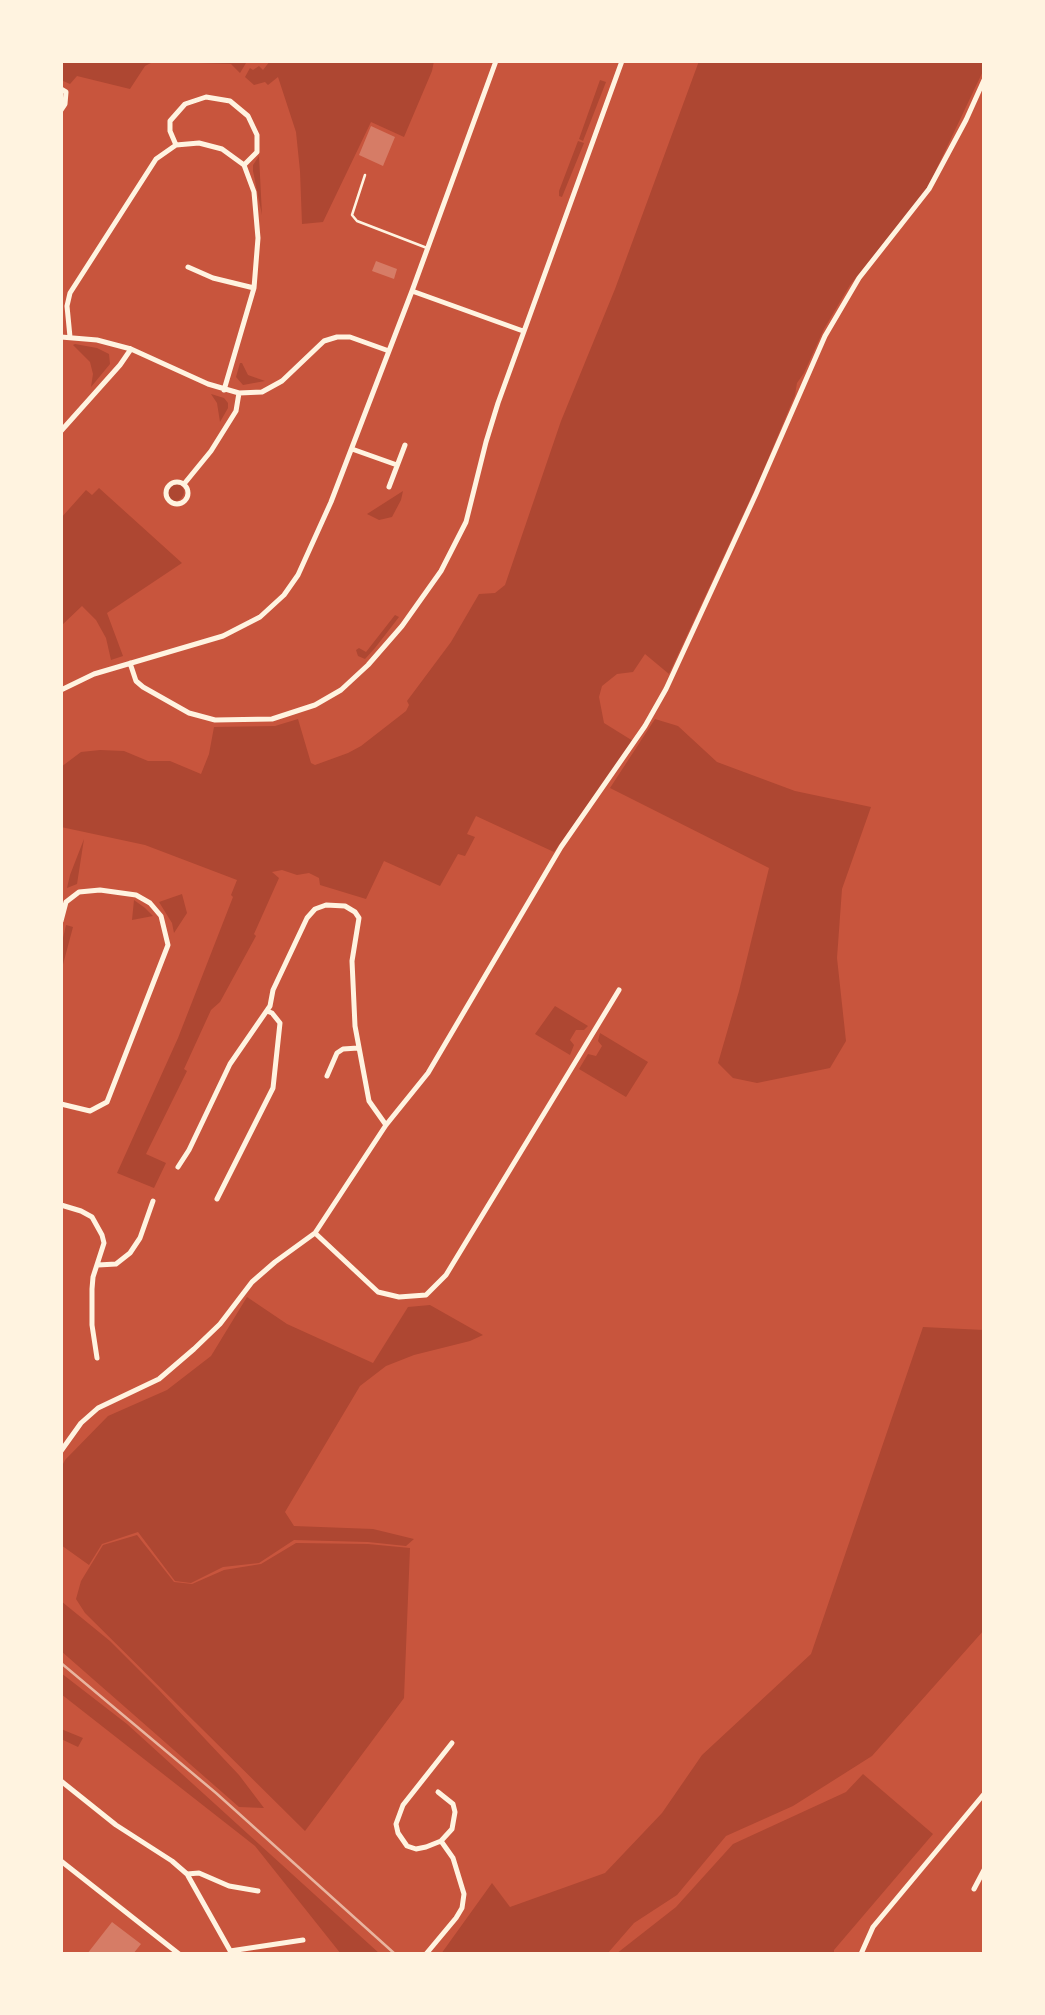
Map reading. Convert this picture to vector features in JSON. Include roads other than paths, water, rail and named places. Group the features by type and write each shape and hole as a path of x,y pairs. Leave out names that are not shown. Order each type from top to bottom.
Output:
{"street":[{"path":"61,690 94,674 223,636 260,617 284,595 298,575 352,449 496,61"},
{"path":"130,663 136,681 143,687 189,713 215,720 256,720 284,716 324,701 350,683 402,626 441,571 461,534 475,491 486,442 523,331 622,61"},
{"path":"61,1451 81,1423 99,1408 159,1379 220,1324 252,1282 314,1233 386,1125 428,1073 561,847 662,697 756,494 825,336 859,278 929,189 984,80"},
{"path":"61,89 66,92 65,104 61,110"},
{"path":"176,145 170,131 170,121 185,104 206,97 230,101 248,116 257,135 257,152 244,165"},
{"path":"71,337 67,306 70,293 156,159 176,145 200,143 222,149 244,165 254,192 258,238 254,288 224,390"},
{"path":"188,267 213,278 254,288"},
{"path":"412,291 523,331"},
{"path":"61,337 97,340 131,349 224,390 239,393 262,392 282,381 324,341 337,337 350,337 389,351"},
{"path":"61,431 120,366 131,349"},
{"path":"184,484 211,451 236,411 239,393"},
{"path":"389,487 405,445"},
{"path":"352,449 397,465"},
{"path":"177,481 184,484 188,491 187,499 181,505 172,504 166,499 165,491 169,484 177,481"},
{"path":"61,921 66,902 79,892 100,890 136,895 150,902 162,916 168,945 107,1102 90,1111 61,1104"},
{"path":"178,1167 189,1150 230,1064 267,1011 273,990 309,915 322,905 345,905 359,918 352,961 355,1026 369,1101 386,1125"},
{"path":"314,1233 378,1293 399,1297 426,1295 446,1275 620,990"},
{"path":"217,1199 273,1088 280,1023 267,1011"},
{"path":"327,1076 337,1053 343,1049 358,1048"},
{"path":"98,1265 116,1265 130,1253 147,1221 153,1201"},
{"path":"61,1205 81,1211 96,1222 104,1243 93,1277 91,1307 97,1358"},
{"path":"438,1792 453,1804 456,1812 452,1829 441,1841 426,1847 416,1849 407,1846 398,1833 396,1824 403,1805 452,1743"},
{"path":"61,1781 116,1825 172,1860 187,1874 231,1952 303,1940"},
{"path":"861,1954 873,1927 984,1794"},
{"path":"426,1954 456,1918 464,1894 453,1858 441,1841"},
{"path":"61,1861 179,1954"},
{"path":"974,1889 984,1870"},
{"path":"187,1874 199,1873 229,1886 258,1891"}],"lane":[{"path":"365,175 352,209 352,215 357,221 427,248"}],"railway":[{"path":"61,1663 216,1793 395,1954"}]}
